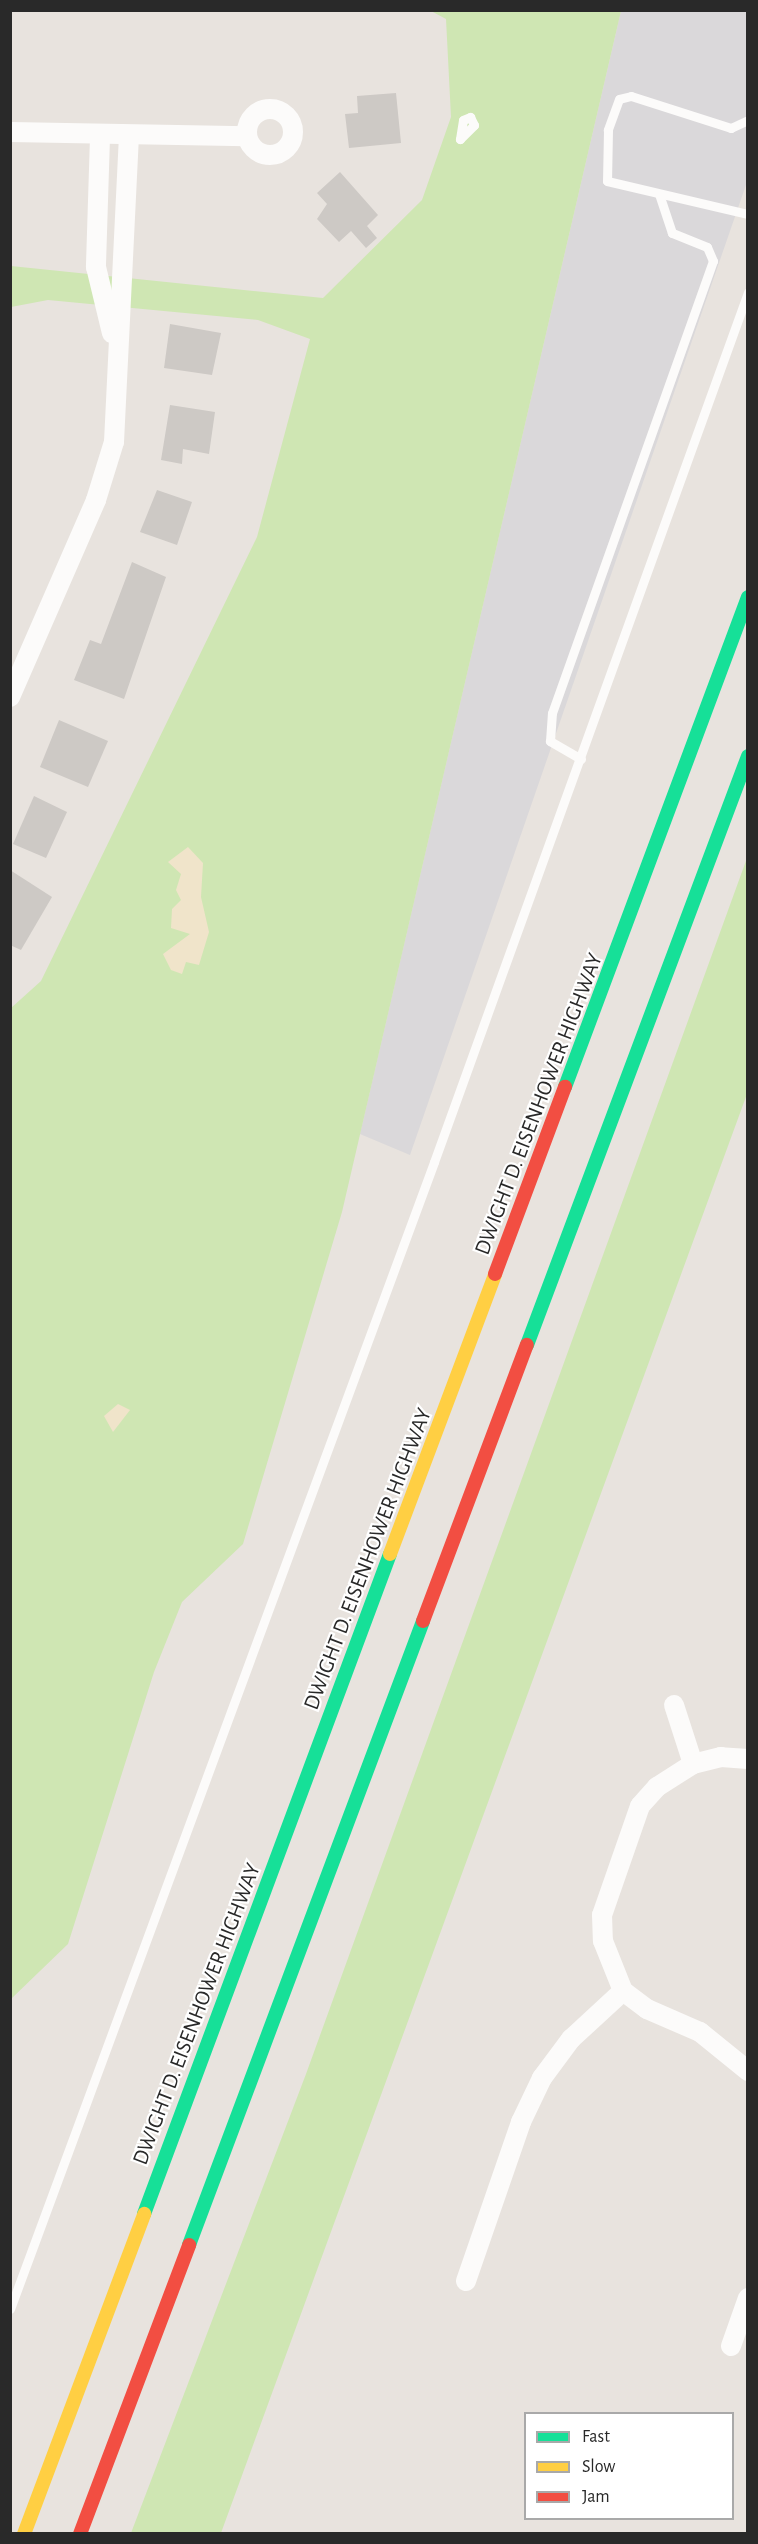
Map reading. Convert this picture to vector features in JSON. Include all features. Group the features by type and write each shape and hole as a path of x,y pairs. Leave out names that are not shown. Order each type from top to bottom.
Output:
{"highway":[{"name":"DWIGHT D. EISENHOWER HIGHWAY","path":"24,2534 747,597"},
{"path":"80,2534 747,756"}],"street":[{"path":"10,132 129,138 247,136"},
{"path":"100,136 96,267 118,349"},
{"path":"10,697 96,500 114,442 129,138"},
{"path":"674,1705 693,1764"},
{"path":"747,1759 721,1757 693,1764 657,1787 640,1806 606,1893 603,1941 623,1991 647,2009 700,2032 747,2071"},
{"path":"466,2281 521,2122 542,2078 571,2039 623,1991"},
{"path":"731,2346 747,2298"}],"lane":[{"path":"747,120 731,128 631,96 619,99 608,130 607,181 747,213"},
{"path":"581,759 550,741 552,713 713,261 707,247 672,233 659,194"},
{"path":"10,2309 581,759 747,292"}],"shaded area":[{"path":"621,11 747,11 747,182 410,1155 360,1134"}],"green space":[{"path":"431,11 621,11 342,1212 243,1544 182,1602 154,1672 68,1944 11,1999 11,1008 41,981 257,537 310,339 258,320 48,300 11,307 11,266 323,298 422,200 451,117 446,19"},
{"path":"747,858 747,1094 221,2533 131,2533 306,2074"}],"sand":[{"path":"188,847 203,863 201,897 209,932 199,965 186,962 182,974 171,970 163,954 190,934 171,928 172,909 181,900 176,890 181,874 168,862"},
{"path":"118,1404 130,1410 113,1432 104,1416"}],"building":[{"path":"396,93 401,143 349,148 345,114 358,113 357,96"},
{"path":"340,172 378,215 367,226 377,238 366,248 351,231 339,242 317,219 327,204 317,193"},
{"path":"170,324 221,333 212,375 164,368"},
{"path":"170,405 215,412 209,454 183,449 182,464 161,460"},
{"path":"157,490 192,502 177,545 140,532"},
{"path":"132,562 166,577 124,699 74,680 90,640 101,644"},
{"path":"59,720 108,741 88,787 40,767"},
{"path":"34,796 67,812 46,858 13,844"},
{"path":"10,870 52,897 21,950 10,945"}],"traffic: fast":[{"path":"565,1087 748,597"},
{"path":"527,1345 748,756"},
{"path":"144,2214 390,1554"},
{"path":"189,2245 423,1621"}],"traffic: slow":[{"path":"390,1554 495,1274"},
{"path":"24,2534 144,2214"}],"traffic: jam":[{"path":"495,1274 565,1087"},
{"path":"423,1621 527,1345"},
{"path":"80,2534 189,2245"}]}
